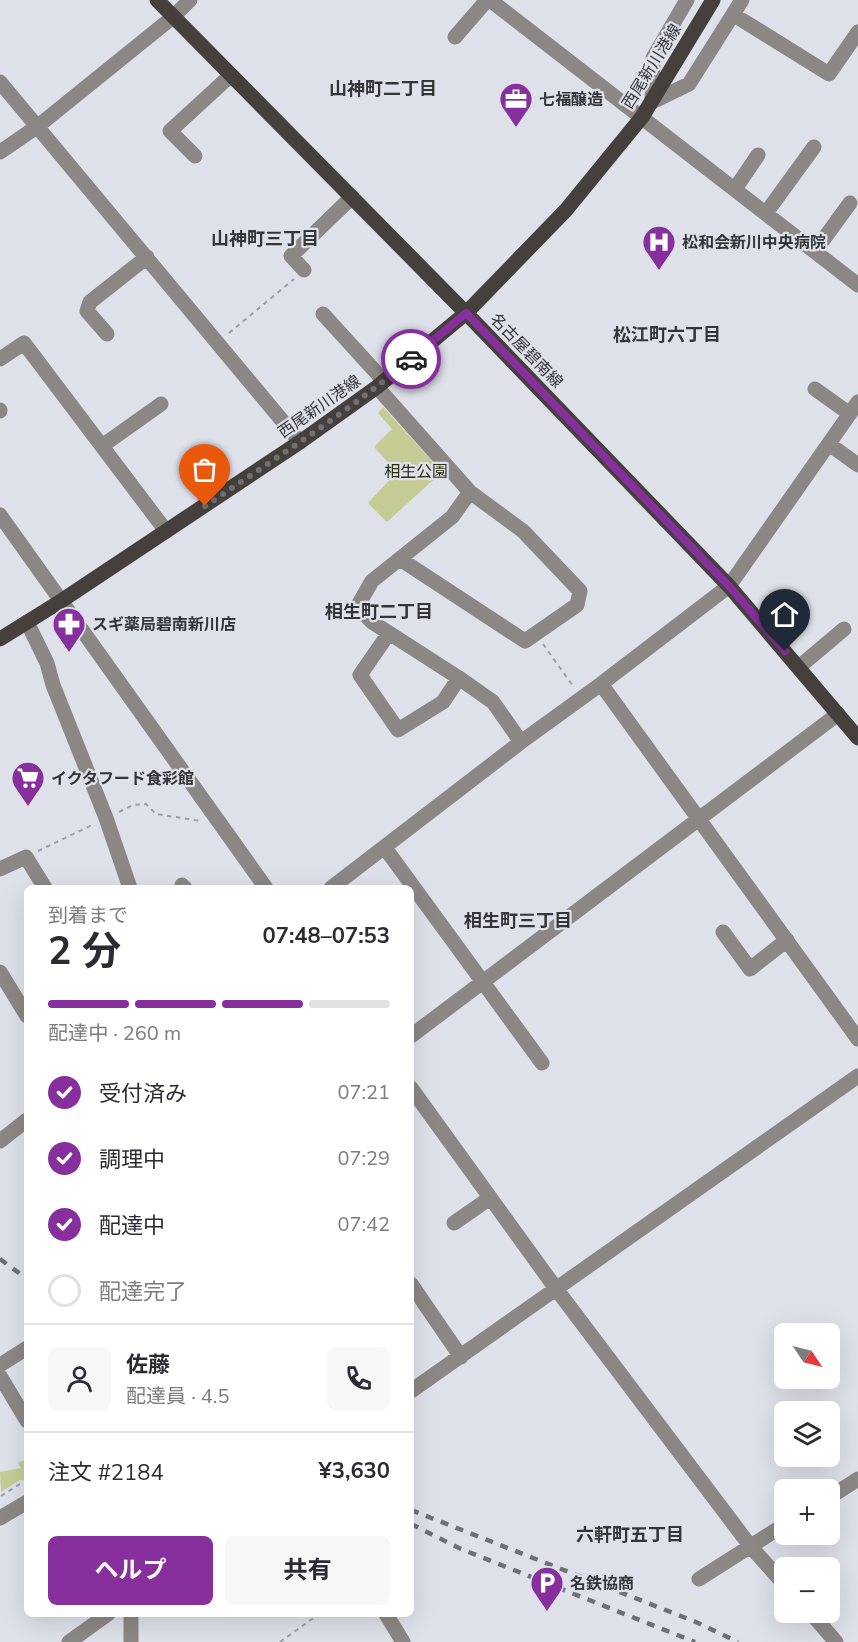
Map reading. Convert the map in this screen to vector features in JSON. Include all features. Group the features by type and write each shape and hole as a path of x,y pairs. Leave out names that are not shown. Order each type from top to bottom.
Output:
{"main road":[{"name":"名古屋碧南線","path":"157,0 466,313 729,586 858,738"},
{"name":"西尾新川港線","path":"0,639 300,442 380,384 466,313 566,210 642,117 713,0"}],"street":[{"path":"0,152 38,126 190,0"},
{"path":"455,36 488,0 858,285"},
{"path":"687,0 653,58 652,102 689,84 742,0"},
{"path":"734,15 829,74 858,32"},
{"path":"195,156 170,131 231,75"},
{"path":"0,82 300,442"},
{"path":"766,213 814,147"},
{"path":"735,189 758,155"},
{"path":"304,270 291,256 352,197"},
{"path":"815,251 850,203"},
{"path":"107,334 87,310 90,302 147,257"},
{"path":"323,314 470,492 523,531 580,591 577,605 525,641 400,559"},
{"path":"0,359 24,342 166,531"},
{"path":"335,885 729,586 854,408 815,390"},
{"path":"102,446 161,404"},
{"path":"829,444 858,465"},
{"path":"470,492 452,517 372,581 357,608 372,622 494,702 521,742"},
{"path":"0,515 264,885"},
{"path":"27,622 47,663 53,685 106,818 129,885"},
{"path":"799,668 844,629"},
{"path":"389,633 360,675 398,730 443,702 459,678"},
{"path":"601,684 858,1039"},
{"path":"414,1034 838,714"},
{"path":"385,848 412,885"},
{"path":"2,864 26,857 43,885"},
{"path":"414,887 542,1064"},
{"path":"723,932 750,969 786,940"},
{"path":"0,972 24,1011"},
{"path":"414,1389 858,1076"},
{"path":"414,1092 557,1290 751,1547 774,1573"},
{"path":"0,1141 24,1122"},
{"path":"454,1223 490,1198"},
{"path":"414,1288 460,1356"},
{"path":"0,1365 24,1350"},
{"path":"0,1376 24,1416"},
{"path":"840,1491 858,1479"},
{"path":"0,1518 24,1504"},
{"path":"699,1579 774,1532"},
{"path":"69,1642 104,1617"},
{"path":"131,1617 131,1642"},
{"path":"388,1617 403,1642"},
{"path":"820,1623 836,1642"}],"path":[{"path":"217,342 304,270"},
{"path":"536,634 582,698"},
{"path":"1,1496 20,1484 24,1485"},
{"path":"280,1642 315,1617"}],"green space":[{"name":"相生公園","path":"383,407 442,472 387,522 368,503 397,472 374,447 392,429 378,413"},
{"path":"24,1460 24,1481 20,1480 1,1492 0,1472 21,1468 18,1463"}],"railway":[{"path":"0,1259 24,1277"},
{"path":"414,1511 696,1622 738,1642"},
{"path":"414,1526 461,1549 695,1642"}],"way so far":[{"path":"205,506 300,442 411,359"}],"place":[{"name":"七福醸造","path":"516,128"},
{"name":"松和会新川中央病院","path":"659,271"},
{"name":"スギ薬局碧南新川店","path":"69,653"},
{"name":"イクタフード食彩館","path":"28,807"},
{"name":"名鉄協商","path":"547,1612"}],"district":[{"name":"山神町二丁目","path":"383,89"},
{"name":"山神町三丁目","path":"265,239"},
{"name":"松江町六丁目","path":"667,335"},
{"name":"相生町二丁目","path":"379,612"},
{"name":"相生町三丁目","path":"518,921"},
{"name":"六軒町五丁目","path":"630,1535"}],"route":[{"path":"411,359 466,313 729,586 785,651"}]}
